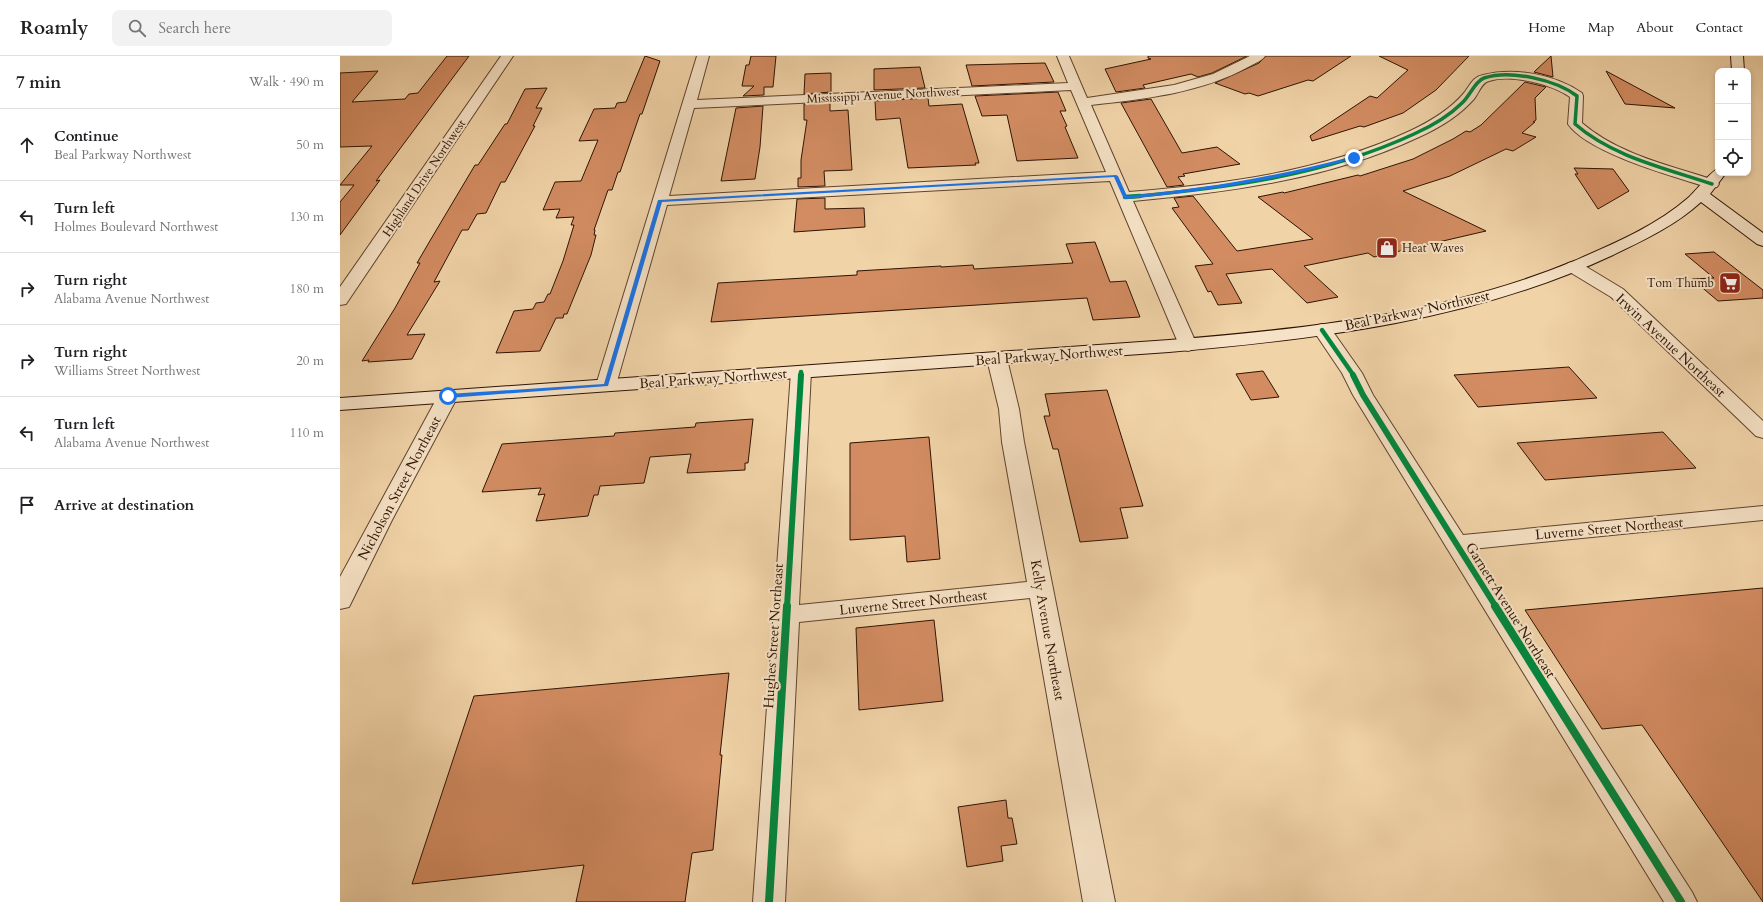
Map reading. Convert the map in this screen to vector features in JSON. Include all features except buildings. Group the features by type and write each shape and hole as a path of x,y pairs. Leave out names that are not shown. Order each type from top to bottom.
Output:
{"street":[{"name":"Highland Drive Northwest","path":"340,300 507,56"},
{"path":"606,385 703,56"},
{"path":"1063,56 1188,345"},
{"path":"1083,102 1150,93 1196,84 1227,73 1258,56"},
{"path":"1737,56 1738,68"},
{"path":"1125,197 1184,191 1259,180 1321,167 1354,158 1398,141 1429,126 1446,116 1469,96 1479,81 1483,78 1494,76 1540,80 1568,89 1577,96 1575,124 1583,133 1624,153 1716,178"},
{"name":"Mississippi Avenue Northwest","path":"689,104 1076,86"},
{"path":"660,201 1116,176"},
{"name":"Beal Parkway Northwest","path":"340,404 1188,345 1322,330 1400,317 1464,302 1516,287 1574,267 1612,251 1656,227 1692,204 1716,178"},
{"path":"1701,195 1763,241"},
{"name":"Irwin Avenue Northeast","path":"1574,267 1617,293 1763,432"},
{"name":"Garnett Avenue Northeast","path":"1322,330 1352,373 1363,395 1454,542 1682,902"},
{"name":"Kelly Avenue Northeast","path":"997,358 1009,409 1013,442 1099,902"},
{"name":"Hughes Street Northeast","path":"769,902 801,372"},
{"name":"Nicholson Street Northeast","path":"340,601 381,520 448,396"},
{"name":"Luverne Street Northeast","path":"1454,542 1763,513"},
{"name":"Luverne Street Northeast","path":"786,615 1041,589"}],"cycle path":[{"path":"1125,197 1199,190 1273,179 1345,161 1380,149 1429,127 1463,102 1481,79 1493,76 1518,76 1559,85 1577,96 1575,124 1587,134 1602,143 1639,160 1712,184"},
{"path":"1322,330 1352,373 1363,395 1681,902"},
{"path":"769,902 801,372"}],"place":[{"name":"Heat Waves","path":"1387,248"},
{"name":"Tom Thumb","path":"1730,283"}],"route":[{"path":"448,396 606,385 660,201 1116,176 1125,197 1161,194 1259,180 1321,167 1354,158"}]}
